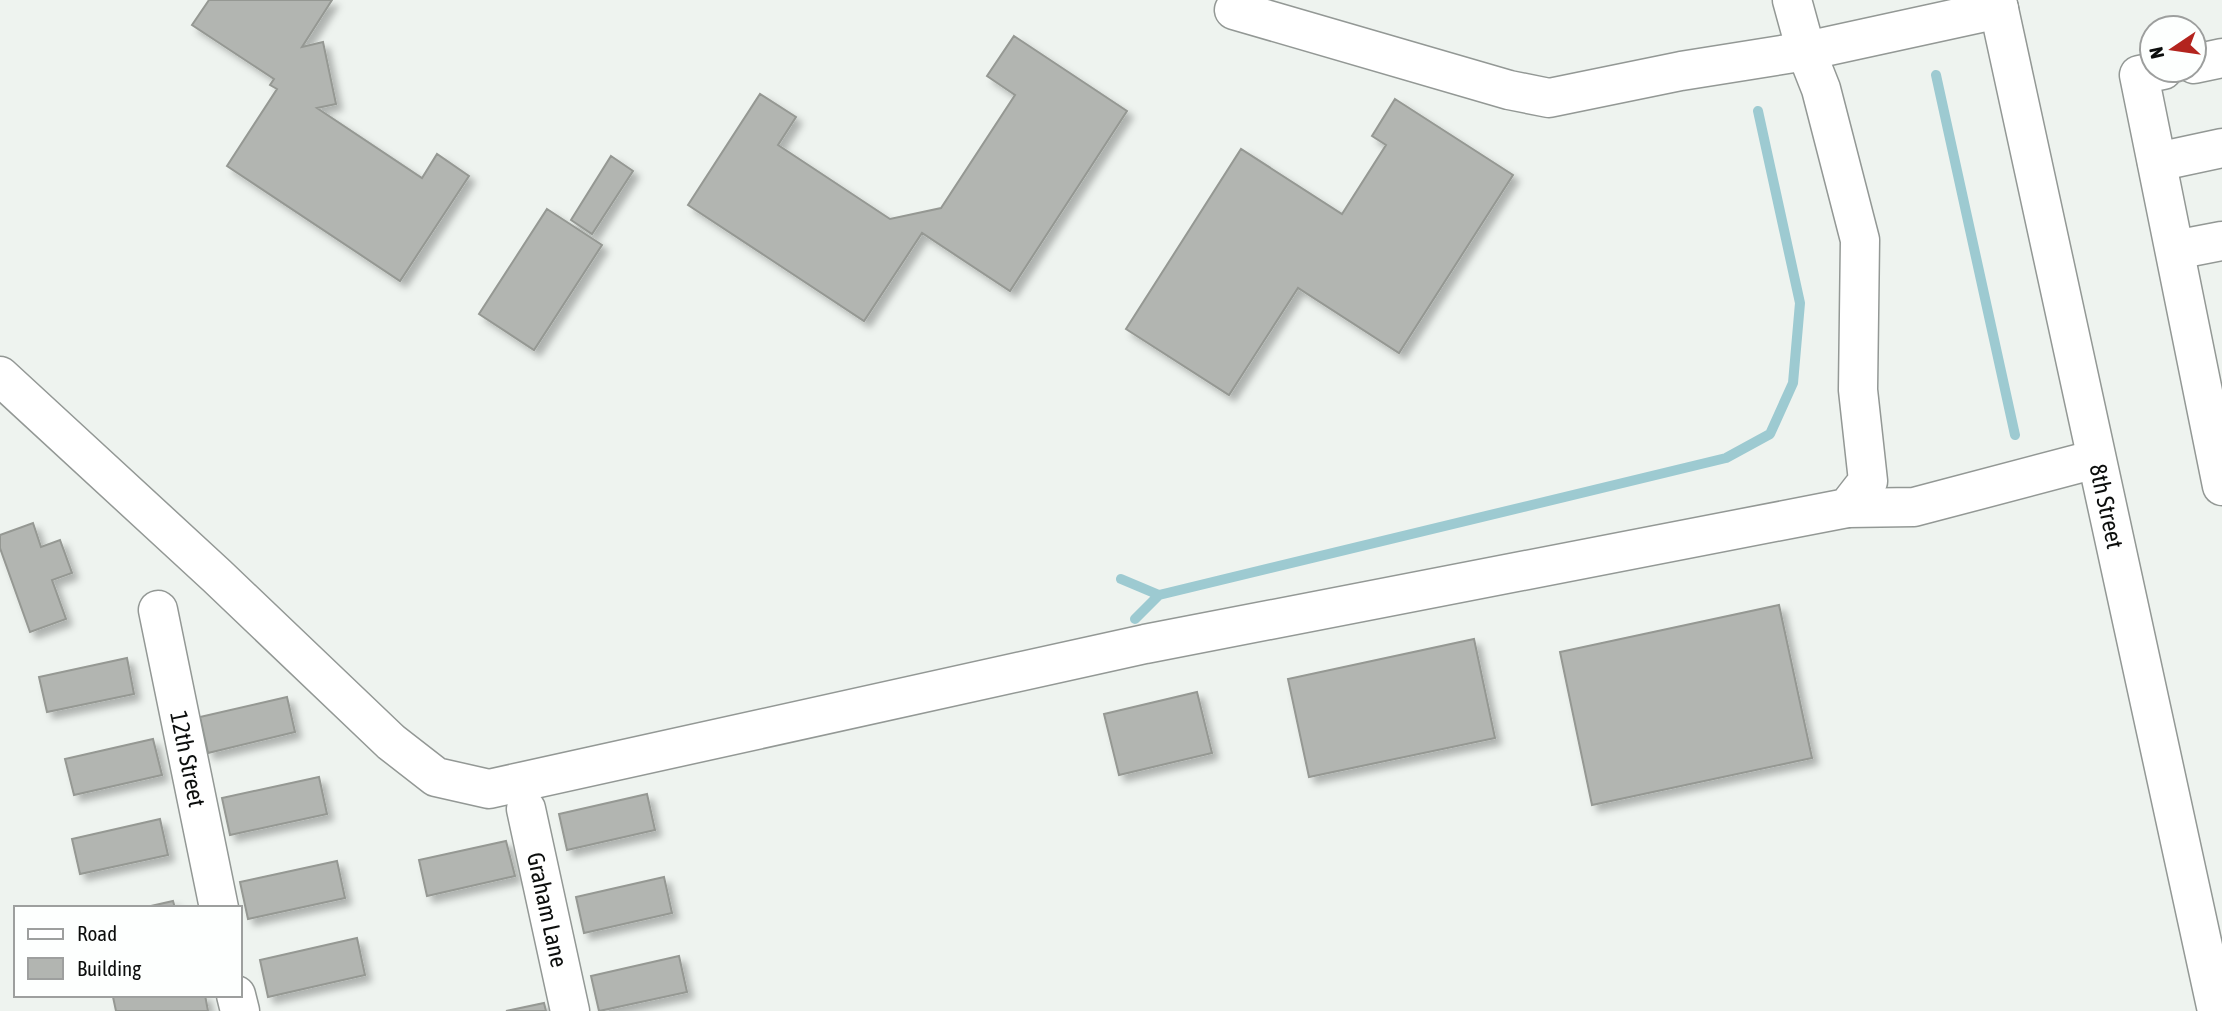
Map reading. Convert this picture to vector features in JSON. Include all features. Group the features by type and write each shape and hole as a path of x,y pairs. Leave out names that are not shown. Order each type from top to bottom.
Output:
{"street":[{"path":"1792,0 1821,89 1860,240 1858,390 1868,481 1847,508"},
{"path":"1234,10 1509,90 1549,98 1681,71 1807,51 1998,5"},
{"name":"8th Street","path":"1998,5 2217,1011"},
{"path":"2142,84 2175,250 2208,341 2222,486"},
{"path":"2157,162 2222,148"},
{"path":"2175,250 2222,241"},
{"path":"0,376 217,576 391,742 436,776 489,789 1145,644 1847,508 1914,507 2096,458"},
{"name":"12th Street","path":"158,610 219,906"},
{"name":"Graham Lane","path":"527,809 570,1011"}],"building":[{"path":"209,0 332,0 302,47 323,42 336,104 317,108 422,178 437,154 469,176 400,281 227,166 277,89 270,85 274,79 192,25"},
{"path":"1014,36 1127,111 1010,291 922,233 864,321 688,205 760,94 796,117 778,145 890,219 941,208 1015,95 987,76"},
{"path":"1395,99 1513,175 1399,353 1298,288 1229,395 1126,329 1241,149 1342,214 1386,145 1372,136"},
{"path":"611,156 633,171 592,234 571,220"},
{"path":"547,209 602,245 534,350 479,314"},
{"path":"33,523 41,547 60,540 72,573 52,580 66,619 30,632 0,548 0,535"},
{"path":"1779,605 1812,758 1592,805 1560,652"},
{"path":"1474,639 1495,738 1309,777 1288,679"},
{"path":"127,658 134,694 47,712 39,677"},
{"path":"1197,692 1212,753 1119,775 1104,714"},
{"path":"287,697 295,732 208,753 200,717"},
{"path":"153,739 162,775 74,795 65,759"},
{"path":"319,777 327,814 230,835 222,798"},
{"path":"647,794 655,830 567,850 559,814"},
{"path":"160,819 168,855 80,874 72,839"},
{"path":"506,841 515,876 427,896 419,860"},
{"path":"337,861 345,898 248,919 240,882"},
{"path":"664,877 672,913 584,933 576,897"},
{"path":"173,901 174,906 151,906"},
{"path":"357,938 365,975 268,997 260,960"},
{"path":"679,956 687,992 599,1011 591,976"},
{"path":"113,997 205,997 208,1011 116,1011"},
{"path":"544,1003 546,1011 506,1011"}],"waterway":[{"path":"1936,75 2015,435"},
{"path":"1121,579 1159,595 1726,458 1770,434 1793,383 1800,303 1758,111"},
{"path":"1135,619 1159,595"}]}
